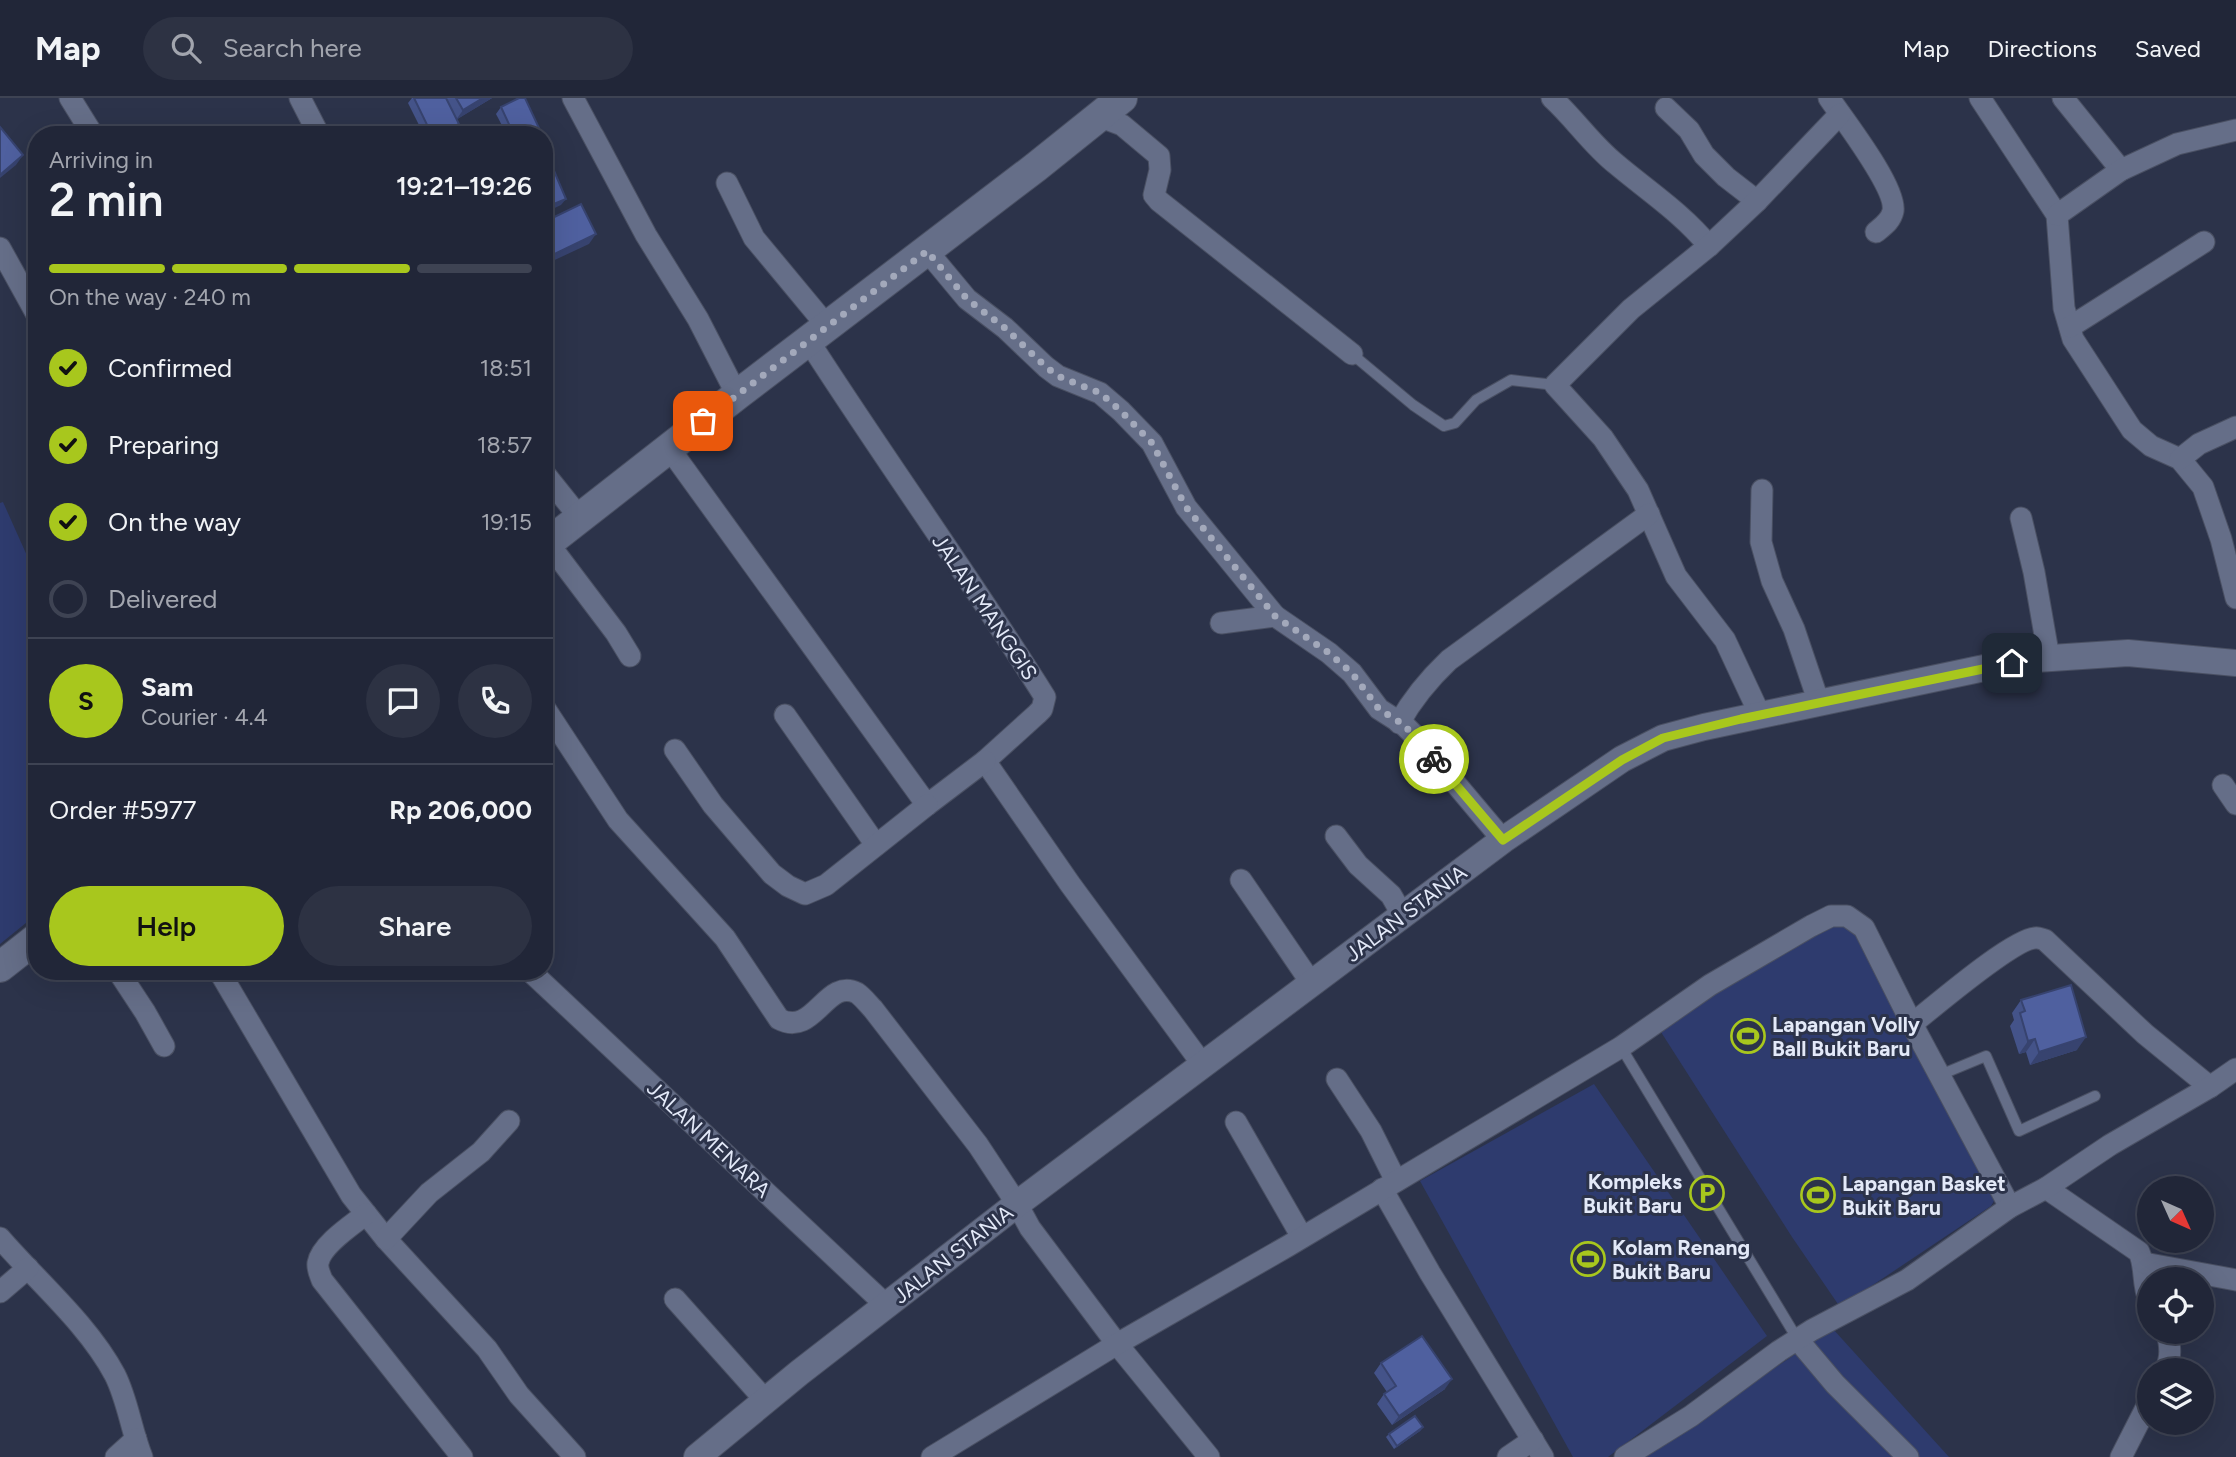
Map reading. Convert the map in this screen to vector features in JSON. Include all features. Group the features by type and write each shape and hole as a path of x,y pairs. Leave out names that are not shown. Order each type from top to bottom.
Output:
{"main road":[{"path":"553,539 1110,107"},
{"path":"0,967 28,946"}],"street":[{"path":"300,98 314,126"},
{"path":"574,98 646,235 698,318 737,395"},
{"path":"1552,98 1607,156 1677,212 1709,246"},
{"path":"1980,98 2057,215 2064,308 2073,339 2132,430 2151,446 2180,459 2203,487 2221,539 2236,598"},
{"path":"2063,98 2121,170"},
{"path":"76,100 89,126"},
{"path":"1760,715 1724,640 1676,576 1638,490 1603,438 1555,386 1631,309 1709,246 1758,201 1835,106 1892,196 1889,220 1876,232"},
{"path":"1110,107 1122,125 1158,156 1160,170 1154,195 1159,201 1352,354"},
{"path":"1666,108 1689,130 1704,155 1726,177 1758,201"},
{"path":"2057,215 2121,170 2177,144 2236,130"},
{"path":"727,183 754,237 818,333"},
{"path":"2070,327 2204,242"},
{"path":"0,248 28,299"},
{"path":"927,251 967,299 1005,328 1046,367 1058,376 1100,393 1121,411 1152,443 1186,507 1275,616 1329,653 1352,673 1379,709 1418,739 1503,840"},
{"name":"JALAN MANGGIS","path":"818,333 902,484 1045,697 1038,714 985,761"},
{"path":"2180,459 2199,444 2236,427"},
{"path":"669,448 927,805"},
{"path":"553,484 580,518"},
{"path":"1762,490 1761,542 1772,581 1794,629 1819,702"},
{"path":"1399,723 1413,699 1449,660 1649,514"},
{"path":"2021,518 2034,572 2049,658"},
{"path":"553,554 617,633 630,656"},
{"path":"1221,624 1275,616"},
{"name":"JALAN STANIA","path":"697,1457 1017,1203 1503,840 1622,760 1663,738 1819,702 1989,667 2049,658 2128,653 2236,663"},
{"path":"785,715 876,845"},
{"path":"553,721 618,820 725,938 779,1019 788,1024 798,1023 839,992 847,990 859,994 873,1009 978,1145 1017,1203 1030,1228 1117,1344 1209,1457"},
{"path":"675,750 713,805 772,874 805,894 826,885 985,761 1070,884 1203,1065"},
{"path":"2223,785 2236,804"},
{"path":"1336,836 1358,865 1391,895 1403,916"},
{"path":"1241,880 1312,984"},
{"path":"932,1457 1117,1344 1613,1052 1710,985 1831,916 1847,916 1864,928 2010,1207"},
{"path":"1912,1024 1992,961 2036,937 2045,940 2145,1034 2221,1086"},
{"path":"124,980 164,1046"},
{"path":"224,980 351,1195 386,1239 487,1349 519,1395 575,1457"},
{"name":"JALAN MENARA","path":"540,980 887,1306"},
{"path":"1625,1457 1691,1416 1812,1330 1907,1280 2010,1207 2046,1188 2110,1145 2221,1086 2236,1069"},
{"path":"1337,1079 1371,1131 1389,1185 1430,1273 1538,1449 1508,1457"},
{"path":"386,1239 429,1193 481,1152 509,1121"},
{"path":"1236,1122 1302,1237"},
{"path":"2046,1188 2139,1252 2144,1267"},
{"path":"366,1214 331,1242 321,1255 318,1271 462,1457"},
{"path":"0,1238 57,1298 105,1358 126,1402 139,1448 116,1457"},
{"path":"2144,1262 2236,1280"},
{"path":"0,1292 28,1268"},
{"path":"675,1299 765,1401"},
{"path":"1798,1340 1835,1384 1908,1457"},
{"path":"2120,1457 2137,1425"}],"lane":[{"path":"1352,354 1413,405 1444,426 1455,423 1476,400 1511,380 1555,386"},
{"path":"1613,1052 1798,1340"},
{"path":"1940,1075 1986,1056 2019,1131 2095,1096"}],"shaded area":[{"path":"3,502 28,558 28,921 0,944 0,503"},
{"path":"1845,911 1997,1196 1991,1206 1840,1307 1652,1018"},
{"name":"Kolam Renang Bukit Baru","path":"1594,1084 1767,1336 1608,1457 1573,1457 1420,1181"},
{"path":"1833,1329 1949,1457 1641,1457"}],"building":[{"path":"414,98 446,98 459,124 428,126"},
{"path":"456,98 483,98 463,110"},
{"path":"519,98 525,98 538,126 510,126 501,107"},
{"path":"0,127 23,155 1,174 0,173"},
{"path":"553,168 566,199 553,204"},
{"path":"581,204 596,234 553,255 553,218"},
{"path":"2071,985 2086,1037 2039,1052 2035,1039 2028,1041 2020,1013 2025,1011 2021,1000"},
{"path":"1422,1336 1452,1379 1399,1416 1384,1394 1396,1386 1381,1363"},
{"path":"1415,1416 1423,1427 1397,1446 1389,1434"}],"way so far":[{"path":"703,421 927,251 967,299 1005,328 1046,367 1058,376 1100,393 1121,411 1152,443 1186,507 1275,616 1329,653 1352,673 1379,709 1404,725 1434,759"}],"place":[{"name":"Lapangan Volly Ball Bukit Baru","path":"1748,1036"},
{"name":"Kompleks Bukit Baru","path":"1707,1193"},
{"name":"Lapangan Basket Bukit Baru","path":"1818,1195"},
{"name":"Kolam Renang Bukit Baru","path":"1588,1259"}],"route":[{"path":"1434,759 1503,840 1622,760 1663,738 1741,719 2012,663"}]}
